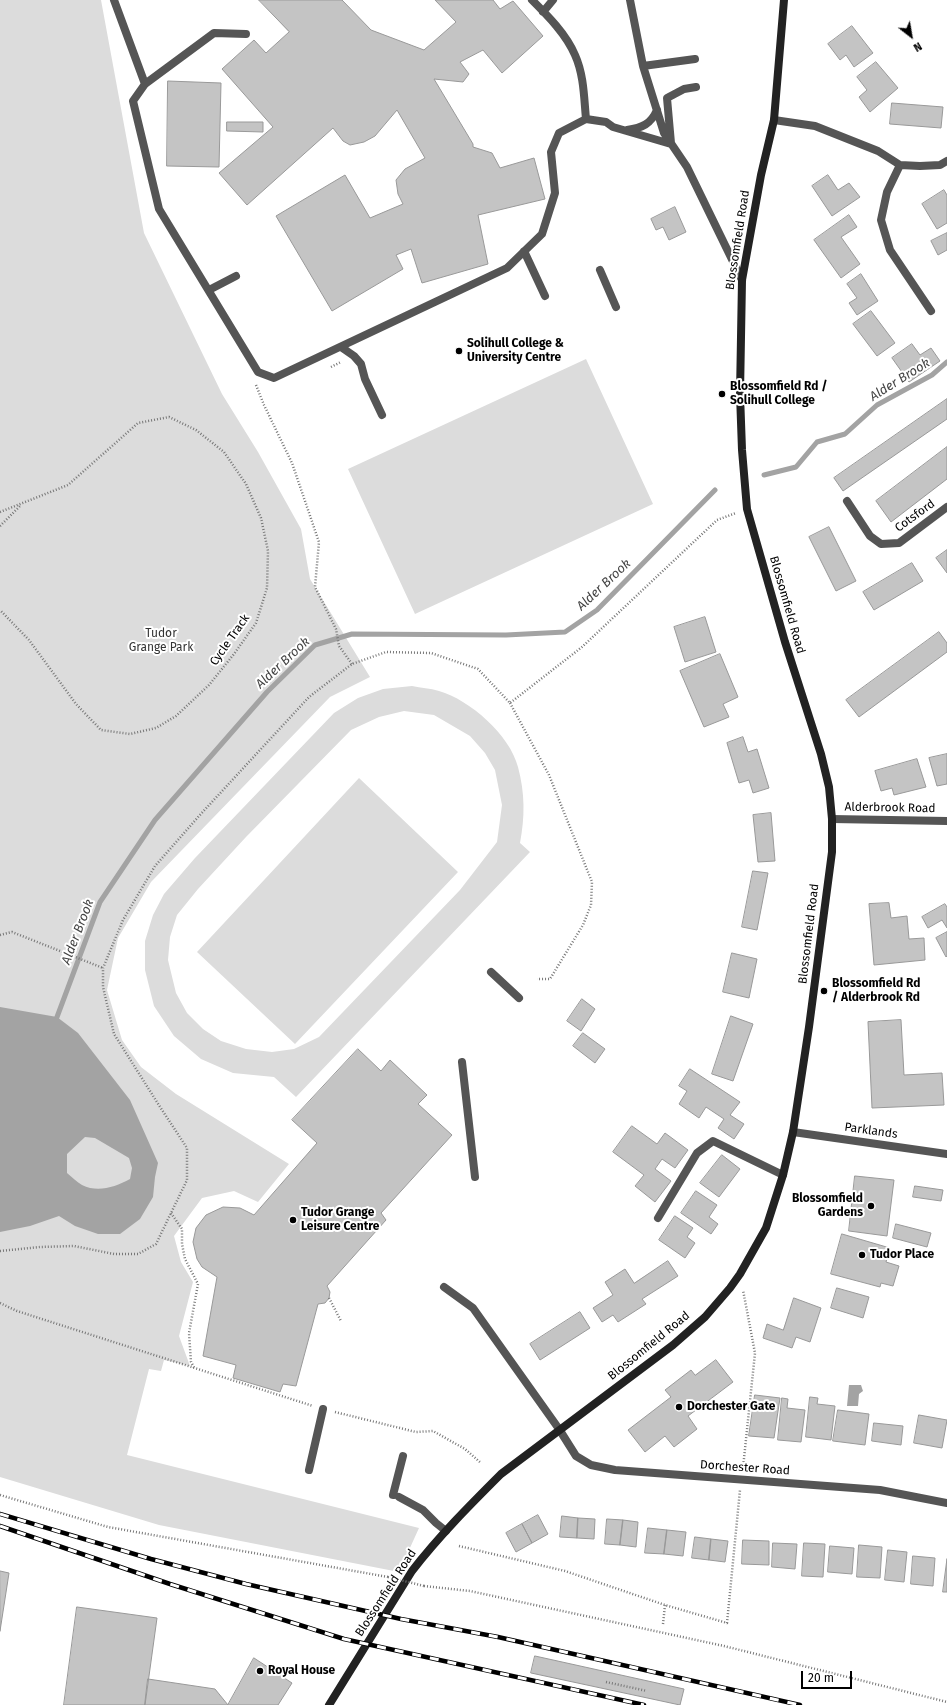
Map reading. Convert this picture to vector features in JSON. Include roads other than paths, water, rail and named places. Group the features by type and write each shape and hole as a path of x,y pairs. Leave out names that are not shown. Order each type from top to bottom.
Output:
{"main road":[{"name":"Blossomfield Road","path":"329,1705 412,1571 446,1530 501,1474 673,1345 705,1317 740,1274 766,1228 783,1175 793,1132 809,1027 832,852 832,819 829,788 821,754 785,642 747,509 742,450 740,394 742,280 761,175 774,120 784,0"}],"street":[{"path":"114,0 145,84"},
{"path":"532,0 561,32 575,55 583,85 586,118"},
{"path":"543,12 553,0"},
{"path":"630,0 643,66 664,133 687,167 742,280"},
{"path":"246,34 214,33 145,84 133,101 159,209 258,372 274,378 508,268 542,234 555,193 551,152 560,133 586,118 606,122 612,128 671,144"},
{"path":"643,66 695,59"},
{"path":"671,144 668,98 684,89 696,87"},
{"path":"622,130 642,126 653,119 657,110"},
{"path":"774,120 816,126 878,151 900,165 920,166 940,164 947,161"},
{"path":"900,165 887,192 881,220 890,250 930,311"},
{"path":"524,251 545,296"},
{"path":"600,270 616,307"},
{"path":"209,290 236,276"},
{"path":"341,347 354,356 361,364 365,380 382,415"},
{"name":"Cotsford","path":"847,501 870,536 881,544 899,543 947,508"},
{"name":"Alderbrook Road","path":"832,819 947,820"},
{"path":"491,972 519,998"},
{"path":"462,1062 476,1177"},
{"name":"Parklands","path":"793,1132 947,1154"},
{"path":"658,1218 697,1153 713,1141 783,1175"},
{"name":"Dorchester Road","path":"444,1287 473,1308 559,1429 576,1456 591,1465 615,1470 880,1490 947,1503"},
{"path":"309,1470 320,1408"},
{"path":"403,1456 396,1496 423,1510 436,1523 446,1530"}],"waterway":[{"name":"Alder Brook","path":"764,475 796,467 817,442 845,434 877,405 932,375 947,362"},
{"name":"Alder Brook","path":"57,1017 100,902 155,820 267,692 315,645 352,634 506,635 565,632 597,610 715,490"}],"railway":[{"path":"0,1514 151,1559 246,1584 401,1619 498,1637 800,1705"},
{"path":"0,1526 170,1584 344,1639 644,1705"}],"place":[{"name":"Solihull College & University Centre","path":"459,351"},
{"name":"Blossomfield Rd / Solihull College","path":"722,394"},
{"name":"Blossomfield Rd / Alderbrook Rd","path":"824,991"},
{"name":"Blossomfield Gardens","path":"871,1206"},
{"name":"Tudor Grange Leisure Centre","path":"293,1220"},
{"name":"Tudor Place","path":"862,1255"},
{"name":"Dorchester Gate","path":"679,1407"},
{"name":"Royal House","path":"260,1671"}],"park label":[{"name":"Tudor Grange Park","path":"161,641"}]}
